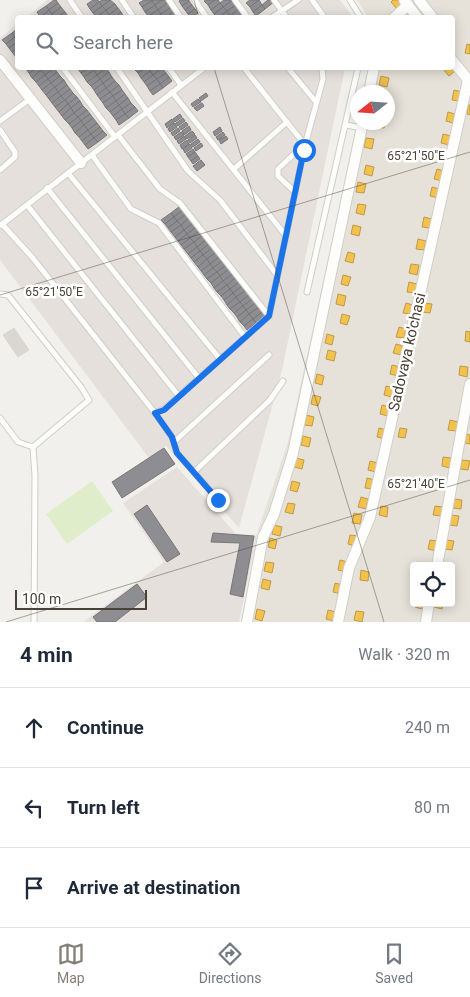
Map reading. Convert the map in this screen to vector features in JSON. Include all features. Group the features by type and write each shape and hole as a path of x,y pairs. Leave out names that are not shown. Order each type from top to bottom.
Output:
{"street":[{"path":"419,0 431,15"},
{"path":"396,15 406,2 416,15"},
{"path":"0,60 81,163"},
{"path":"455,64 469,81"},
{"path":"370,85 374,70"},
{"name":"Sadovaya ko'chasi","path":"338,622 349,568 370,517 469,81"},
{"path":"247,622 263,536 274,514 293,453 361,130"},
{"path":"438,562 470,384"},
{"path":"426,622 429,607"}],"lane":[{"path":"70,0 80,15"},
{"path":"122,0 132,15"},
{"path":"169,0 179,15"},
{"path":"195,0 205,15"},
{"path":"235,0 246,15"},
{"path":"274,0 284,15"},
{"path":"275,15 298,0"},
{"path":"312,0 323,15"},
{"path":"350,0 359,15"},
{"path":"65,70 160,189 180,203 269,316"},
{"path":"118,70 188,171 220,200 277,275"},
{"path":"170,70 181,85"},
{"path":"201,70 1,225 38,265 155,413 172,437 177,453 218,500"},
{"path":"246,70 305,148"},
{"path":"290,70 316,102"},
{"path":"155,413 164,410 198,377 269,316 305,148 316,102 324,79 322,70"},
{"path":"307,292 358,70"},
{"path":"172,92 286,236"},
{"path":"0,121 30,99"},
{"path":"234,169 287,122"},
{"path":"0,130 15,152 15,157 0,170"},
{"path":"296,193 278,176 278,169 296,152 305,148"},
{"path":"92,155 131,208 159,224 245,337"},
{"path":"68,173 220,359"},
{"path":"48,188 198,377"},
{"path":"27,205 178,396"},
{"path":"0,294 8,296 81,387 89,400 32,447"},
{"path":"174,442 269,355"},
{"path":"194,472 270,400 283,381"},
{"path":"0,418 18,442 32,447"},
{"path":"32,447 35,476 34,622"}],"shaded area":[{"path":"47,0 340,0 351,15 30,15"},
{"path":"357,0 470,0 470,622 241,622 259,527 288,442 356,130 395,130 395,85 366,85 370,70 455,70 455,15 367,15"},
{"path":"15,26 15,70 345,70 282,370 239,528 166,446 149,458 0,260 0,38"},
{"path":"177,467 236,534 257,535 239,622 83,622 164,562 123,503"}],"green space":[{"path":"92,481 113,511 67,544 46,514"}],"building: Homes":[{"path":"393,0 400,0 403,4 397,9 391,2"},
{"path":"467,44 470,45 470,54 465,53"},
{"path":"444,70 455,71 449,76"},
{"path":"381,76 389,78 387,85 379,85"},
{"path":"454,90 462,92 460,101 452,100"},
{"path":"468,105 470,105 470,115 467,114"},
{"path":"448,112 455,114 453,123 446,121"},
{"path":"443,134 451,136 449,145 441,143"},
{"path":"366,138 374,139 372,149 364,147"},
{"path":"440,149 448,151 445,160 438,158"},
{"path":"366,165 374,167 372,176 364,174"},
{"path":"437,169 444,171 442,181 434,179"},
{"path":"358,182 366,184 364,193 356,192"},
{"path":"432,187 440,189 438,198 430,196"},
{"path":"358,204 366,205 364,215 356,213"},
{"path":"424,217 432,219 430,228 422,227"},
{"path":"353,225 361,227 359,236 351,234"},
{"path":"418,239 426,241 424,250 416,249"},
{"path":"348,252 355,254 353,263 345,261"},
{"path":"411,264 419,265 417,275 409,273"},
{"path":"343,275 351,277 348,286 341,284"},
{"path":"409,282 417,284 415,293 407,292"},
{"path":"338,294 346,296 344,306 336,304"},
{"path":"406,303 413,305 411,314 403,313"},
{"path":"424,303 432,304 430,313 422,312"},
{"path":"342,314 350,316 347,325 340,323"},
{"path":"399,327 406,329 404,338 396,337"},
{"path":"466,331 470,332 470,342 465,341"},
{"path":"327,334 334,336 332,345 325,343"},
{"path":"396,344 403,346 401,355 393,353"},
{"path":"328,350 336,352 334,361 326,359"},
{"path":"392,365 400,367 398,376 390,374"},
{"path":"460,366 468,367 467,377 459,375"},
{"path":"317,374 324,376 322,385 315,383"},
{"path":"386,386 394,388 392,397 384,395"},
{"path":"313,395 321,397 318,406 311,404"},
{"path":"382,405 390,407 388,416 380,414"},
{"path":"306,415 314,417 312,426 304,425"},
{"path":"450,420 458,422 456,431 448,430"},
{"path":"379,428 387,430 385,439 377,437"},
{"path":"400,428 407,429 405,438 398,437"},
{"path":"466,434 470,435 470,444 465,443"},
{"path":"303,436 311,438 309,447 301,445"},
{"path":"443,457 451,458 450,468 442,466"},
{"path":"296,458 304,460 302,469 294,467"},
{"path":"462,460 470,461 468,470 460,469"},
{"path":"370,461 378,463 376,472 368,470"},
{"path":"367,478 375,480 373,489 365,488"},
{"path":"292,481 300,483 297,492 290,490"},
{"path":"361,497 368,499 366,509 358,507"},
{"path":"454,499 462,500 461,509 453,508"},
{"path":"288,503 295,504 293,514 285,512"},
{"path":"381,506 388,507 387,517 379,515"},
{"path":"435,506 443,507 441,516 433,515"},
{"path":"354,513 362,515 360,524 352,523"},
{"path":"451,515 459,516 457,526 449,525"},
{"path":"274,525 282,527 280,536 272,534"},
{"path":"350,535 358,536 355,546 348,544"},
{"path":"270,538 277,540 275,549 268,547"},
{"path":"430,540 438,541 436,551 428,549"},
{"path":"446,540 454,541 452,550 444,549"},
{"path":"340,560 348,562 346,572 338,570"},
{"path":"266,562 274,563 272,573 264,571"},
{"path":"361,570 369,572 368,581 360,580"},
{"path":"263,579 271,581 269,590 261,588"},
{"path":"335,583 343,585 341,594 333,592"},
{"path":"257,609 265,611 262,621 255,619"},
{"path":"328,610 336,612 334,621 326,619"},
{"path":"356,611 364,612 362,622 354,620"}],"building: Industry":[{"path":"54,0 58,3 49,10 46,6"},
{"path":"93,0 98,0 99,2 90,9 87,4"},
{"path":"110,0 115,4 106,10 102,6"},
{"path":"111,0 102,6 99,2"},
{"path":"144,0 152,1 142,7 139,3"},
{"path":"153,0 162,0 155,5"},
{"path":"165,0 167,3 158,10 155,5"},
{"path":"215,0 208,5 204,1"},
{"path":"218,0 220,3 211,10 208,5"},
{"path":"224,0 233,0 223,7 220,3"},
{"path":"233,0 236,5 227,11 223,7"},
{"path":"250,0 259,0 250,7 246,3"},
{"path":"259,0 262,5 253,12 250,7"},
{"path":"268,0 273,0 274,2 265,9 262,5"},
{"path":"152,1 155,5 145,12 142,7"},
{"path":"179,1 189,1 182,6"},
{"path":"189,1 192,5 185,10 182,6"},
{"path":"99,2 102,6 93,13 90,9"},
{"path":"58,3 61,7 52,14 49,10"},
{"path":"167,3 170,8 161,14 158,10"},
{"path":"220,3 223,7 214,14 211,10"},
{"path":"115,4 118,8 109,15 106,10"},
{"path":"155,5 158,10 150,15 145,12"},
{"path":"192,5 195,9 188,14 185,10"},
{"path":"236,5 239,9 231,15 227,11"},
{"path":"262,5 265,9 257,15 253,12"},
{"path":"46,6 49,10 43,15 39,15 37,12"},
{"path":"102,6 106,10 99,15 93,13"},
{"path":"61,7 65,12 60,15 52,14"},
{"path":"223,7 227,11 221,15 214,14"},
{"path":"118,8 121,12 118,15 109,15"},
{"path":"170,8 173,12 168,15 161,14"},
{"path":"195,9 198,13 195,15 188,14"},
{"path":"239,9 242,13 240,15 231,15"},
{"path":"49,10 52,14 51,15 43,15"},
{"path":"106,10 109,15 100,15"},
{"path":"158,10 161,14 160,15 150,15"},
{"path":"12,33 15,37 6,44 2,40"},
{"path":"15,37 15,43 9,48 6,44"},
{"path":"15,43 15,50 12,52 9,48"},
{"path":"34,70 41,70 32,78 29,73"},
{"path":"41,70 51,70 45,75"},
{"path":"41,70 45,75 36,82 32,78"},
{"path":"51,70 57,72 48,79 45,75"},
{"path":"86,70 94,70 84,77 81,73"},
{"path":"94,70 103,70 97,75"},
{"path":"94,70 97,75 87,82 84,77"},
{"path":"103,70 109,72 100,79 97,75"},
{"path":"143,70 150,71 141,78 138,73"},
{"path":"152,70 159,70 153,75 150,71"},
{"path":"159,70 164,70 166,73 157,79 153,75"},
{"path":"150,71 153,75 144,82 141,78"},
{"path":"57,72 60,76 51,83 48,79"},
{"path":"109,72 112,77 103,83 100,79"},
{"path":"166,73 169,77 160,84 157,79"},
{"path":"45,75 48,79 39,86 36,82"},
{"path":"97,75 100,79 91,86 87,82"},
{"path":"153,75 157,79 147,86 144,82"},
{"path":"60,76 64,80 55,87 51,83"},
{"path":"112,77 115,81 106,88 103,83"},
{"path":"169,77 172,81 163,88 160,84"},
{"path":"48,79 51,83 42,90 39,86"},
{"path":"100,79 103,83 94,90 91,86"},
{"path":"157,79 160,84 150,91 147,86"},
{"path":"64,80 67,85 58,92 55,87"},
{"path":"115,81 119,85 110,92 106,88"},
{"path":"51,83 55,87 46,95 42,90"},
{"path":"103,83 106,88 97,95 94,90"},
{"path":"160,84 163,88 153,95 150,91"},
{"path":"67,85 70,89 61,96 58,92"},
{"path":"119,85 122,90 113,96 110,92"},
{"path":"55,87 58,92 49,99 46,95"},
{"path":"106,88 110,92 100,99 97,95"},
{"path":"70,89 73,93 65,100 61,96"},
{"path":"122,90 125,94 116,101 113,96"},
{"path":"58,92 61,96 52,103 49,99"},
{"path":"110,92 113,96 103,103 100,99"},
{"path":"73,93 77,97 68,104 65,100"},
{"path":"206,93 208,96 201,101 199,98"},
{"path":"125,94 128,98 119,105 116,101"},
{"path":"61,96 65,100 55,107 52,103"},
{"path":"113,96 116,101 106,108 103,103"},
{"path":"77,97 80,101 71,108 68,104"},
{"path":"128,98 131,103 122,109 119,105"},
{"path":"198,99 201,102 193,107 191,104"},
{"path":"65,100 68,104 59,112 55,107"},
{"path":"80,101 83,106 74,113 71,108"},
{"path":"116,101 119,105 110,112 106,108"},
{"path":"131,103 135,107 125,114 122,109"},
{"path":"202,103 204,106 197,111 194,108"},
{"path":"68,104 71,108 62,116 59,112"},
{"path":"119,105 122,109 113,116 110,112"},
{"path":"83,106 87,110 78,117 74,113"},
{"path":"135,107 138,111 129,118 125,114"},
{"path":"71,108 74,113 65,120 62,116"},
{"path":"122,109 125,114 116,120 113,116"},
{"path":"87,110 90,114 81,121 78,117"},
{"path":"74,113 78,117 69,124 65,120"},
{"path":"90,114 93,118 84,125 81,121"},
{"path":"125,114 129,118 119,125 116,120"},
{"path":"180,114 182,117 175,122 173,119"},
{"path":"78,117 81,121 72,128 69,124"},
{"path":"93,118 97,123 88,130 84,125"},
{"path":"183,118 185,121 178,126 176,123"},
{"path":"172,119 174,123 167,128 165,124"},
{"path":"81,121 84,125 75,133 72,128"},
{"path":"186,122 188,125 181,130 179,127"},
{"path":"97,123 100,127 91,134 88,130"},
{"path":"175,123 177,127 170,132 168,129"},
{"path":"84,125 88,130 79,137 75,133"},
{"path":"189,126 191,130 184,135 182,131"},
{"path":"100,127 103,131 94,138 91,134"},
{"path":"220,127 222,131 215,136 213,132"},
{"path":"178,128 180,131 173,136 171,133"},
{"path":"88,130 91,134 82,141 79,137"},
{"path":"103,131 107,135 98,142 94,138"},
{"path":"192,131 195,134 187,139 185,136"},
{"path":"181,132 184,135 176,140 174,137"},
{"path":"223,132 225,135 218,140 216,137"},
{"path":"91,134 94,138 85,145 82,141"},
{"path":"195,135 197,138 190,143 188,140"},
{"path":"184,136 186,139 179,144 177,141"},
{"path":"226,136 228,139 221,144 219,140"},
{"path":"94,138 98,142 88,149 85,145"},
{"path":"198,139 200,142 193,147 191,144"},
{"path":"187,140 189,144 182,149 180,145"},
{"path":"201,143 203,146 196,151 194,148"},
{"path":"190,144 192,148 185,153 183,149"},
{"path":"193,149 195,152 188,157 186,154"},
{"path":"195,152 198,156 191,161 188,157"},
{"path":"198,156 200,159 193,164 191,161"},
{"path":"201,160 205,165 197,171 193,166"},
{"path":"180,206 183,210 174,217 171,213"},
{"path":"183,210 186,214 177,221 174,217"},
{"path":"171,213 174,217 165,224 161,220"},
{"path":"186,214 189,218 181,225 177,221"},
{"path":"174,217 177,221 168,228 165,224"},
{"path":"189,218 193,223 184,230 181,225"},
{"path":"177,221 181,225 171,232 168,228"},
{"path":"193,223 196,227 187,234 184,230"},
{"path":"181,225 184,230 175,237 171,232"},
{"path":"196,227 199,231 190,238 187,234"},
{"path":"184,230 187,234 178,241 175,237"},
{"path":"199,231 203,235 194,242 190,238"},
{"path":"187,234 190,238 181,245 178,241"},
{"path":"203,235 206,240 197,247 194,242"},
{"path":"190,238 194,242 184,249 181,245"},
{"path":"206,240 209,244 200,251 197,247"},
{"path":"194,242 197,247 188,254 184,249"},
{"path":"209,244 212,248 203,255 200,251"},
{"path":"197,247 200,251 191,258 188,254"},
{"path":"212,248 216,252 207,259 203,255"},
{"path":"200,251 203,255 194,262 191,258"},
{"path":"216,252 219,257 210,264 207,259"},
{"path":"203,255 207,259 198,267 194,262"},
{"path":"219,257 222,261 213,268 210,264"},
{"path":"207,259 210,264 201,271 198,267"},
{"path":"222,261 226,265 217,272 213,268"},
{"path":"210,264 213,268 204,275 201,271"},
{"path":"226,265 229,269 220,276 217,272"},
{"path":"213,268 217,272 207,279 204,275"},
{"path":"229,269 232,274 223,281 220,276"},
{"path":"217,272 220,276 211,283 207,279"},
{"path":"232,274 235,278 227,285 223,281"},
{"path":"220,276 223,281 214,288 211,283"},
{"path":"235,278 239,282 230,289 227,285"},
{"path":"223,281 227,285 217,292 214,288"},
{"path":"239,282 242,286 233,293 230,289"},
{"path":"227,285 230,289 221,296 217,292"},
{"path":"242,286 245,291 236,297 233,293"},
{"path":"230,289 233,293 224,300 221,296"},
{"path":"245,291 249,295 240,302 236,297"},
{"path":"233,293 236,297 227,305 224,300"},
{"path":"249,295 252,299 243,306 240,302"},
{"path":"236,297 240,302 230,309 227,305"},
{"path":"252,299 255,303 246,310 243,306"},
{"path":"240,302 243,306 234,313 230,309"},
{"path":"255,303 258,308 249,314 246,310"},
{"path":"243,306 246,310 237,317 234,313"},
{"path":"258,308 262,312 253,319 249,314"},
{"path":"246,310 249,314 240,322 237,317"},
{"path":"262,312 265,316 256,323 253,319"},
{"path":"249,314 253,319 244,326 240,322"},
{"path":"253,319 256,323 247,330 244,326"},
{"path":"164,448 175,464 122,498 112,482"},
{"path":"147,505 180,554 167,562 134,514"},
{"path":"213,533 254,536 243,597 230,594 240,543 211,542"},
{"path":"137,584 147,597 115,622 97,622 93,617"}],"building: Other":[{"path":"14,328 29,350 18,357 3,335"}],"route":[{"path":"218,500 177,453 172,437 155,413 164,410 198,377 269,316 304,150"}]}
